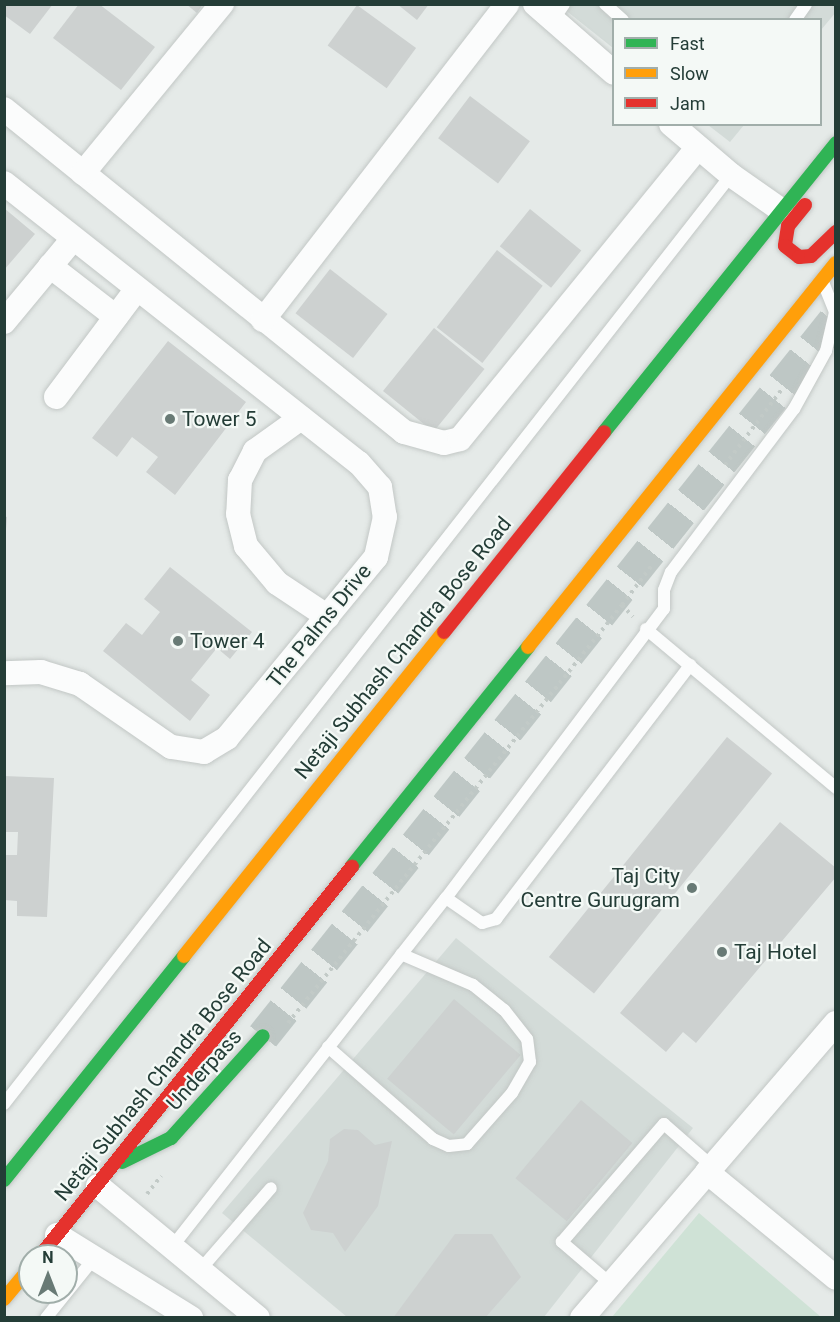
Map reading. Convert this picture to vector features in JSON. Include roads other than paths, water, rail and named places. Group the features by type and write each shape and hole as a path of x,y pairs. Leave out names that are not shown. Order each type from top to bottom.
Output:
{"main road":[{"name":"Netaji Subhash Chandra Bose Road","path":"4,1180 836,143"},
{"path":"836,165 788,226 783,240 785,246 805,257 815,253 836,232"},
{"name":"Netaji Subhash Chandra Bose Road","path":"50,1244 836,263"},
{"name":"Underpass","path":"105,1176 171,1137 263,1036"},
{"path":"4,1299 18,1282"}],"street":[{"path":"83,173 222,4"},
{"path":"263,320 507,4"},
{"path":"535,4 559,12 612,71"},
{"path":"4,109 404,432 434,442 460,439 697,148"},
{"path":"673,126 730,175 782,210"},
{"name":"The Palms Drive","path":"4,183 72,240 359,463 380,487 385,517 376,557 227,738 204,752 171,747 81,684 41,672 4,673"},
{"path":"4,322 72,240"},
{"path":"50,266 116,316"},
{"path":"56,397 136,290"},
{"path":"301,418 255,451 240,480 238,514 246,546 277,583 328,617"},
{"path":"582,1317 836,1023"},
{"path":"710,1169 836,1278"},
{"path":"105,1176 131,1213 258,1317"},
{"path":"57,1235 191,1317"}],"lane":[{"path":"605,4 621,18"},
{"path":"796,18 806,4"},
{"path":"4,1104 730,175"},
{"path":"172,1247 446,898 646,628 664,609 664,590 671,572 794,409 826,351 835,312 822,280"},
{"path":"646,628 836,788"},
{"path":"446,898 482,923 496,919 690,665"},
{"path":"328,1047 433,1139 449,1146 467,1144 512,1093 530,1062 527,1039 504,1010 473,985 401,954"},
{"path":"611,1284 562,1242 664,1124 710,1169"},
{"path":"200,1270 271,1188"},
{"path":"46,1317 95,1257"}],"tunnel":[{"path":"263,1036 836,318"}],"place":[{"name":"Tower 5","path":"170,419"},
{"name":"Tower 4","path":"178,641"},
{"name":"Taj City Centre Gurugram","path":"692,888"},
{"name":"Taj Hotel","path":"722,952"}]}
